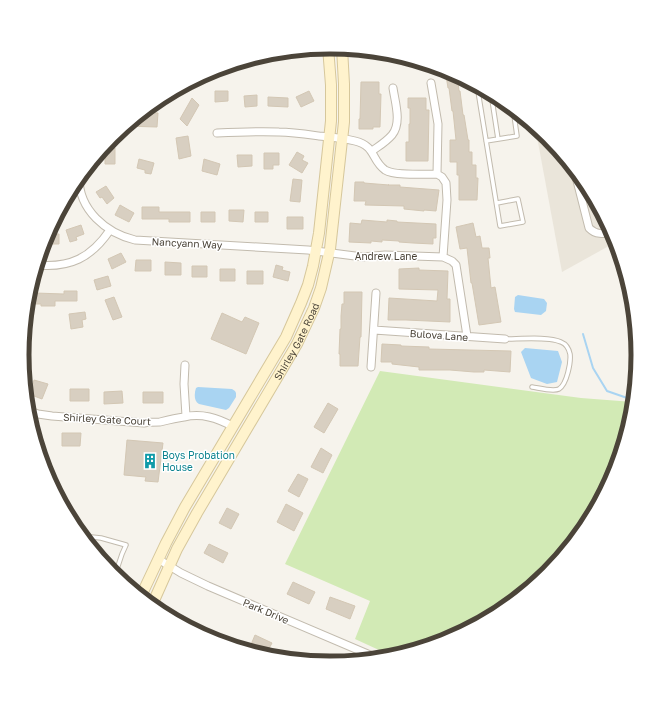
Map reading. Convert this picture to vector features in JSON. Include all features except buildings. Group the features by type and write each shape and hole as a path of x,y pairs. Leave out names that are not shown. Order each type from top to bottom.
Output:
{"main road":[{"name":"Shirley Gate Road","path":"144,590 185,507 276,354 293,322 308,284 316,251 321,218 329,137 331,104 329,54"},
{"name":"Shirley Gate Road","path":"155,599 169,566 197,513 297,344 314,308 321,288 329,253 342,138 344,98 342,54"}],"street":[{"path":"431,83 438,124 437,174"},
{"path":"372,151 393,134 397,114 393,88"},
{"path":"218,133 280,132 342,138 362,143 367,146 372,151 376,160 386,170 395,173 437,174 442,177 446,183 447,200 444,257 456,265 466,336"},
{"path":"578,184 589,228 597,234 605,233"},
{"name":"Nancyann Way","path":"80,187 87,206 99,222 122,236 135,240 329,253"},
{"path":"43,265 53,266 80,259 98,246 110,230"},
{"name":"Andrew Lane","path":"329,253 363,257 385,254 444,257"},
{"path":"371,367 376,293"},
{"name":"Bulova Lane","path":"374,330 505,339"},
{"path":"185,365 184,384 186,416"},
{"name":"Shirley Gate Court","path":"35,413 52,416 144,423 159,422 196,415 211,417 232,426"},
{"name":"Park Drive","path":"158,559 208,586 366,653"}],"lane":[{"path":"478,93 500,226 523,222 518,199 497,203"},
{"path":"492,101 498,139"},
{"path":"486,141 517,136 514,116"},
{"path":"505,339 556,340 563,343 567,347 570,353 570,360 566,382 563,386 558,390 532,387"},
{"path":"90,537 101,538 126,545 118,567"}],"shaded area":[{"path":"537,136 569,171 580,187 600,221 610,245 562,272"}],"green space":[{"path":"380,371 581,398 627,402 621,432 608,470 591,505 569,538 543,567 513,593 480,615 445,633 427,640 381,651 355,639 370,601 285,564"}],"water":[{"path":"518,295 544,299 547,303 546,311 541,315 515,312 515,297"},
{"path":"525,348 558,351 562,362 557,382 547,384 531,378 521,352"},
{"path":"196,388 232,389 236,393 236,397 226,410 199,404 195,397"}],"waterway":[{"path":"583,334 593,368 607,391 627,398"}],"place":[{"name":"Boys Probation House","path":"150,461"}]}
